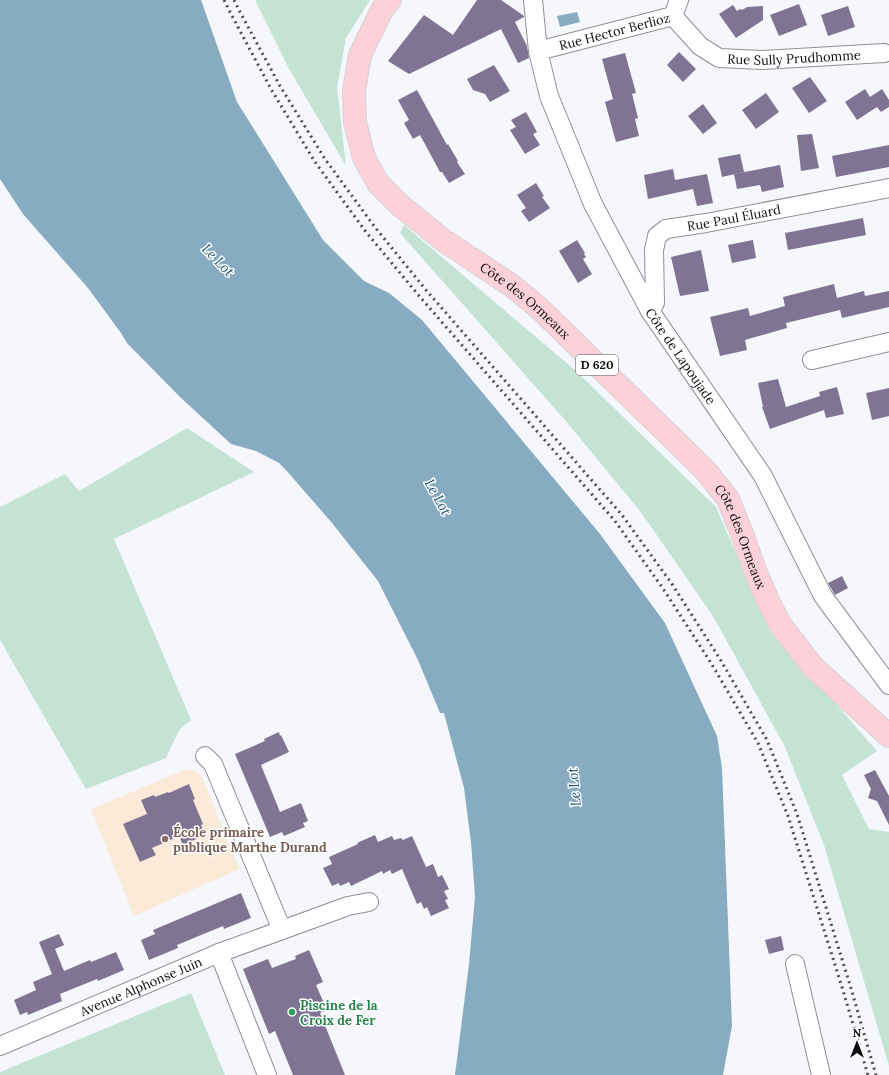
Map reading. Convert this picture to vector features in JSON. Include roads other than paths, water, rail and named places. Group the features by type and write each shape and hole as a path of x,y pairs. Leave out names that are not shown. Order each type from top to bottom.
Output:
{"main road":[{"name":"Côte des Ormeaux","path":"390,0 382,10 360,56 354,91 354,122 364,158 378,183 401,206 442,240 511,285 539,308 706,471 728,499 756,573 769,603 782,626 812,667 889,736"}],"street":[{"name":"Côte de Lapoujade","path":"533,0 538,51 549,96 593,204 650,311 763,476 823,596 889,685"},
{"name":"Rue Hector Berlioz","path":"538,51 676,8"},
{"name":"Rue Sully Prudhomme","path":"676,8 700,46 719,58 762,60 884,53"},
{"name":"Rue Paul Éluard","path":"650,311 655,303 654,250 656,236 666,229 706,223 889,188"},
{"path":"812,360 889,342"},
{"path":"205,756 213,764 282,930"},
{"name":"Avenue Alphonse Juin","path":"0,1046 219,953 348,906 369,902"},
{"path":"219,953 267,1075"},
{"path":"795,964 821,1075"}],"water":[{"name":"Le Lot","path":"0,0 201,0 237,102 323,240 364,281 389,293 422,320 600,534 665,623 717,736 722,768 732,1026 723,1075 455,1075 469,964 475,897 471,842 464,788 444,713 440,713 418,660 378,581 332,523 279,463 256,451 231,444 180,397 127,343 88,288 23,214 0,179"},
{"path":"577,12 580,22 560,27 557,16"}],"railway":[{"path":"224,0 271,89 315,162 366,232 420,297 615,521 664,590 711,663 758,743 788,816 868,1075"},
{"path":"234,0 280,86 325,159 374,226 426,290 622,515 672,584 720,659 767,740 797,814 876,1075"}],"place":[{"name":"École primaire publique Marthe Durand","path":"165,839"},
{"name":"Piscine de la Croix de Fer","path":"292,1012"}]}
